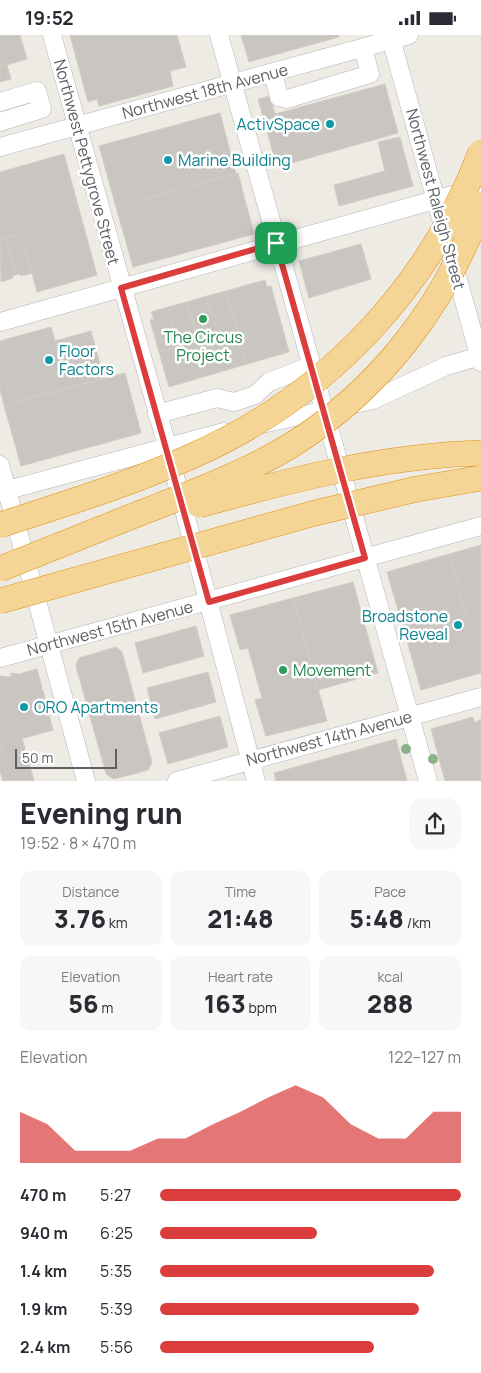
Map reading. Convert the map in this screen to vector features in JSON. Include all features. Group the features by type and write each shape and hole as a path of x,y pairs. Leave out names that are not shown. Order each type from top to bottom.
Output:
{"highway":[{"path":"0,525 117,485 192,456 273,413 307,389 363,338 409,286 435,248 481,152"},
{"path":"0,569 217,483 290,445 338,411 380,372 436,299 463,251 481,204"},
{"path":"0,560 336,469 413,457 481,453"},
{"path":"0,601 315,513 417,489 481,478"}],"street":[{"name":"Northwest Pettygrove Street","path":"52,35 121,288 167,447 256,781"},
{"path":"219,35 322,411 411,715 428,781"},
{"name":"Northwest 18th Avenue","path":"0,147 363,48 391,37 409,35"},
{"name":"Northwest Raleigh Street","path":"391,37 480,358"},
{"path":"273,73 279,97 287,99 370,74 363,48"},
{"path":"0,102 37,91 42,109 0,122"},
{"path":"0,322 481,187"},
{"path":"3,491 167,447 373,400 446,366 480,358"},
{"path":"157,414 217,398 234,402 255,395 269,382 310,367"},
{"path":"0,465 3,491 49,645 86,781"},
{"name":"Northwest 15th Avenue","path":"0,658 481,526"},
{"name":"Northwest 14th Avenue","path":"178,781 481,697"}],"building":[{"path":"0,35 20,35 27,59 0,67"},
{"path":"70,35 177,35 186,67 170,71 173,86 99,106 97,99 88,102"},
{"path":"241,35 339,35 339,37 249,62"},
{"path":"7,65 11,79 0,82 0,67"},
{"name":"ActivSpace","path":"385,84 398,133 277,167 258,99 270,96 275,114"},
{"name":"Marine Building","path":"220,113 236,174 116,207 99,146"},
{"path":"400,137 413,186 339,206 334,185 385,171 378,142"},
{"path":"64,154 97,275 37,292 21,233 0,239 0,172"},
{"path":"238,173 254,234 133,267 116,207"},
{"path":"21,233 32,273 21,276 20,274 16,275 6,237"},
{"path":"6,237 16,275 1,282 0,239"},
{"path":"361,244 371,279 309,298 299,261"},
{"path":"265,280 267,287 271,286 289,352 247,364 226,291"},
{"path":"226,291 237,330 218,336 207,296"},
{"name":"The Circus Project","path":"207,296 218,336 198,341 187,302"},
{"path":"187,302 198,341 179,347 168,307"},
{"path":"168,307 179,347 159,352 150,320 154,319 151,312"},
{"name":"Floor Factors","path":"51,327 55,341 91,331 104,378 4,405 0,390 0,341"},
{"path":"237,330 247,364 169,387 159,352"},
{"path":"125,373 141,433 21,466 4,405"},
{"name":"Broadstone Reveal","path":"481,545 481,673 421,690 405,634 467,617 449,554"},
{"path":"449,554 467,617 405,634 387,572"},
{"path":"353,582 378,673 318,690 293,598"},
{"name":"Movement","path":"293,598 327,721 266,736 255,700 262,698 248,648 240,650 230,615"},
{"path":"196,626 204,656 143,673 135,643"},
{"path":"116,647 122,652 152,762 148,770 114,779 106,774 76,666 79,658"},
{"name":"ORO Apartments","path":"37,669 42,687 41,691 43,690 53,730 0,745 0,676 8,677 11,676 11,673 19,674"},
{"path":"208,672 216,702 155,719 147,688"},
{"path":"220,716 228,747 168,764 159,733"},
{"path":"473,717 475,723 481,719 481,781 445,781 431,729"},
{"path":"22,738 34,781 3,781 0,771 0,745"},
{"path":"396,739 407,781 276,781 274,773"}],"place":[{"name":"ActivSpace","path":"330,124"},
{"name":"Marine Building","path":"168,160"},
{"name":"The Circus Project","path":"203,319"},
{"name":"Floor Factors","path":"49,360"},
{"name":"Broadstone Reveal","path":"458,625"},
{"name":"Movement","path":"283,670"},
{"name":"ORO Apartments","path":"24,707"}],"route":[{"path":"276,243 365,558 209,602 121,288 276,243"}]}
